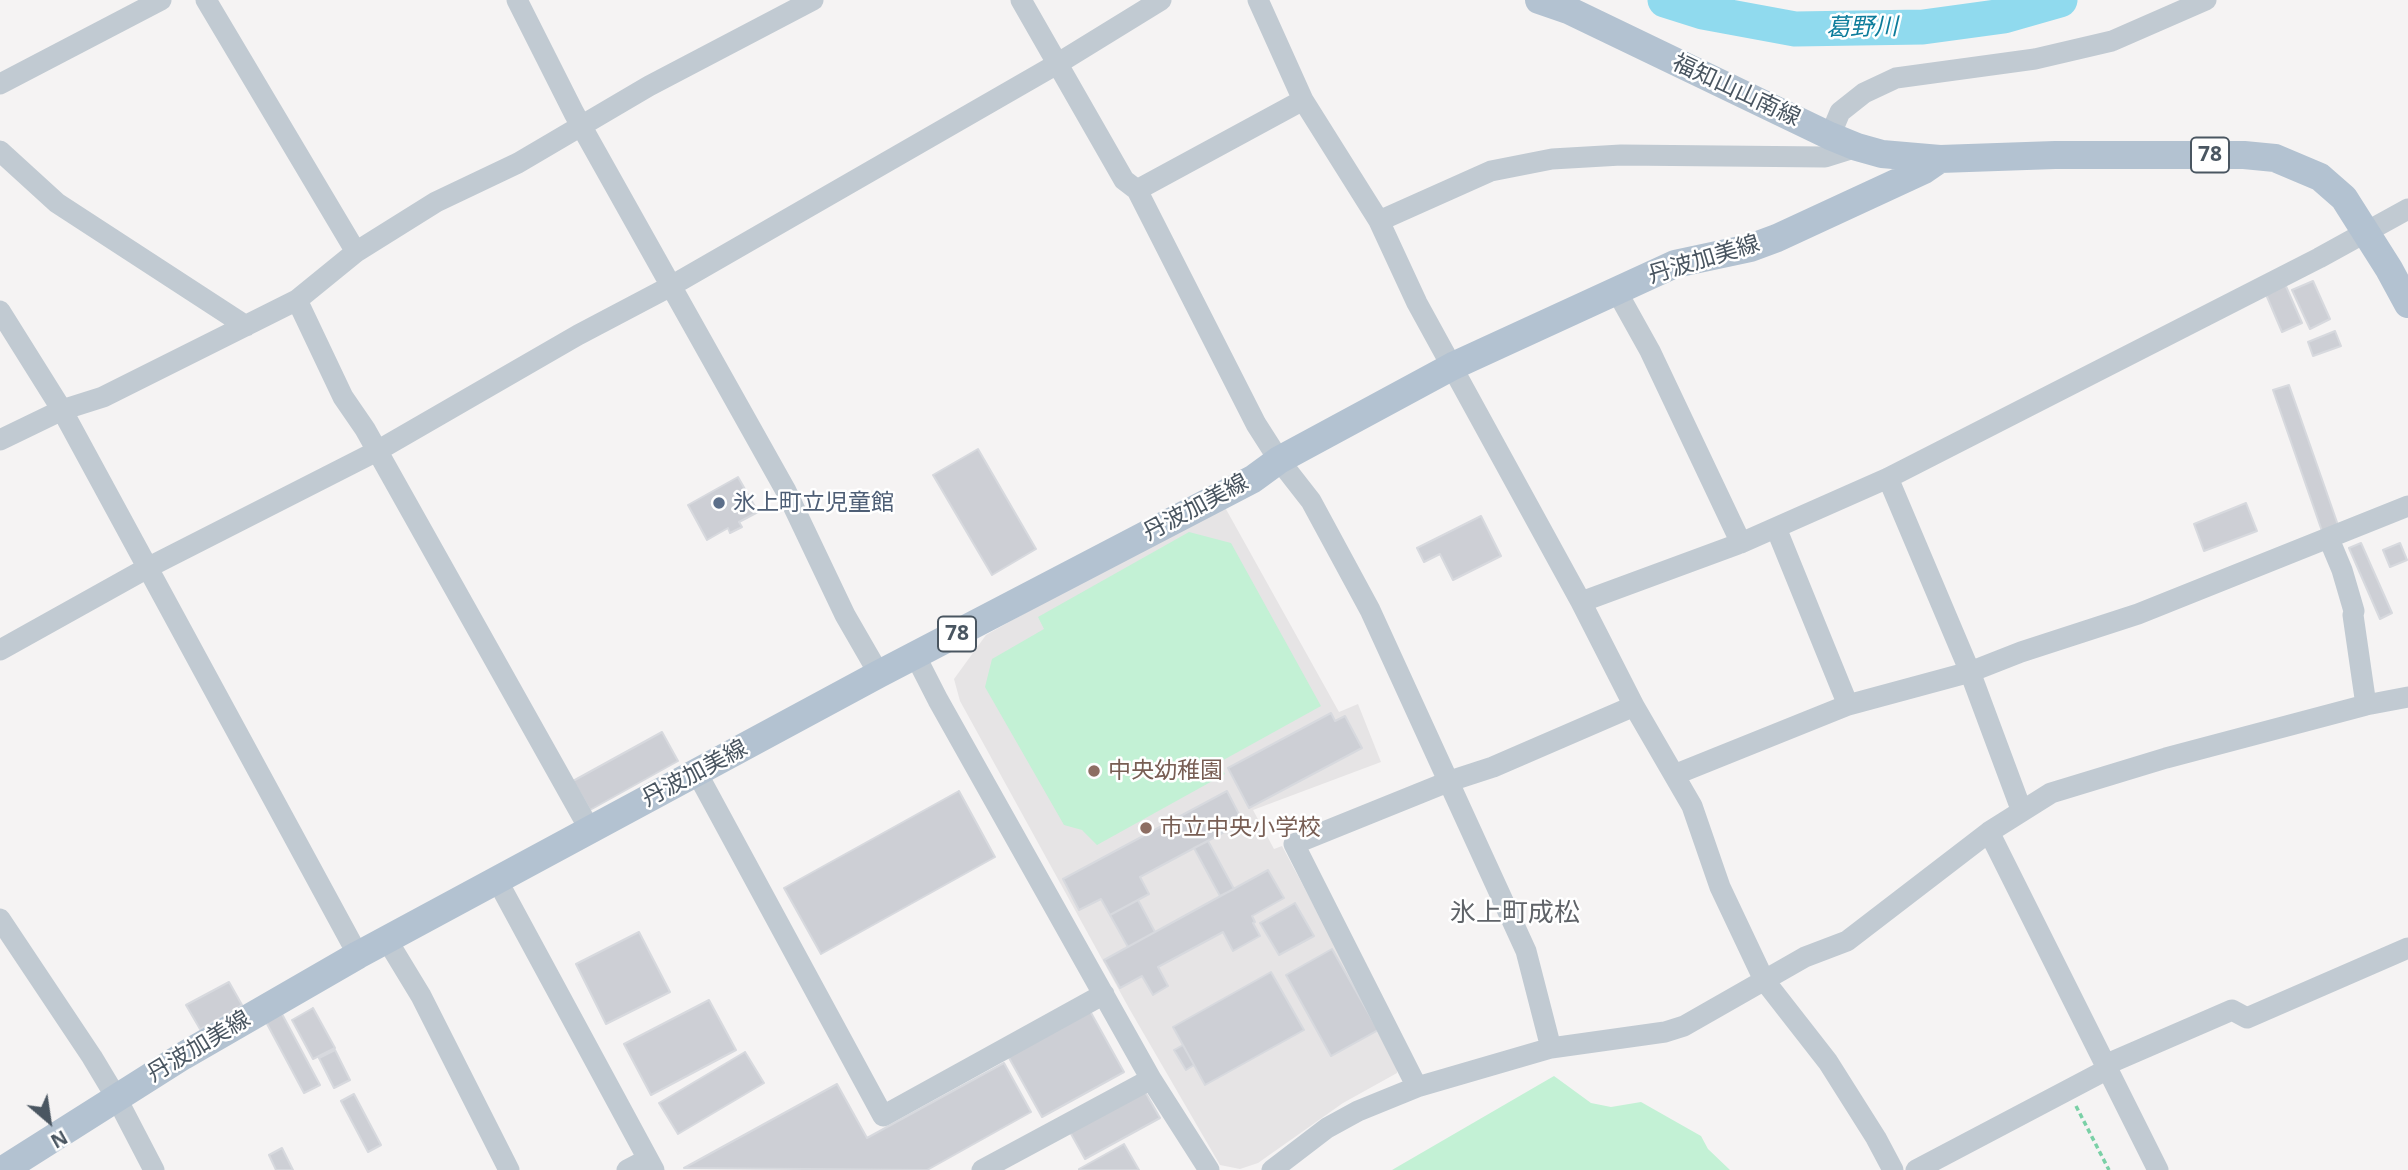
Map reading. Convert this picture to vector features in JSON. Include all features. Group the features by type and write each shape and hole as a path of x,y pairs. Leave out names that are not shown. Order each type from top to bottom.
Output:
{"main road":[{"name":"福知山山南線","path":"1539,0 1568,10 1830,136 1863,149 1909,158 1940,159"},
{"path":"1863,149 1877,162 1880,174 1879,184 1869,195"},
{"name":"丹波加美線","path":"3,1170 246,1018 358,955 879,674 1253,479 1279,460 1453,366 1675,264 1750,248 1777,238 1924,170 1940,159 2055,155 2230,155 2275,158 2320,177 2344,198 2408,304"}],"street":[{"path":"206,0 356,252"},
{"path":"517,0 581,126 786,491 845,615 879,674"},
{"path":"0,440 62,410 103,397 297,300 356,252 436,202 518,163 645,89 813,0"},
{"path":"1020,0 1124,180 1137,190 1256,424 1279,460 1311,501 1370,610 1527,951 1551,1048"},
{"path":"0,650 149,567 377,451 1057,64 1161,0"},
{"path":"1258,0 1303,100 1379,221 1417,303 1581,602 1634,706 1692,806 1720,887 1764,980 1828,1062 1893,1170"},
{"path":"1830,136 1840,112 1864,93 1896,78 2035,59 2112,41 2206,0"},
{"path":"0,84 157,1"},
{"path":"1137,190 1303,100"},
{"path":"1379,221 1491,171 1552,159 1621,155 1825,157 1863,149"},
{"path":"0,151 57,203 246,326"},
{"path":"1581,602 1741,543 1888,478 2319,258 2408,209"},
{"path":"1616,290 1650,351 1741,543"},
{"path":"297,300 343,397 377,451 590,830"},
{"path":"0,311 62,410 358,955"},
{"path":"1888,478 1969,673 2021,810"},
{"path":"1674,775 1848,705 1969,673 2021,652 2138,614 2408,506"},
{"path":"1776,528 1848,705"},
{"path":"2329,539 2342,570 2354,611 2366,705"},
{"path":"915,655 1151,1079 1209,1170"},
{"path":"1272,1170 1327,1128 1358,1111 1417,1087 1551,1048 1665,1032 1684,1026 1805,957 1847,941 1989,832 2051,793 2115,772 2366,705 2408,697"},
{"path":"1417,1087 1294,844 1450,781 1493,767 1634,706"},
{"path":"697,773 883,1116 1104,994"},
{"path":"1989,832 2158,1170"},
{"path":"497,880 650,1164 627,1170"},
{"path":"0,919 116,1097 154,1170"},
{"path":"387,940 421,996 509,1170"},
{"path":"1916,1170 2068,1090 2106,1067 2232,1010 2247,1018 2408,948"},
{"path":"982,1170 1151,1079"}],"path":[{"path":"2068,1090 2109,1170"}],"shaded area":[{"name":"市立中央小学校","path":"1222,502 1339,712 1358,704 1381,762 1253,810 1274,849 1282,846 1398,1063 1397,1073 1343,1103 1258,1163 1240,1169 1220,1165 1130,1010 960,701 954,679 986,635"}],"green space":[{"path":"1189,532 1231,543 1321,706 1218,763 1225,774 1097,845 1082,830 1064,825 985,687 992,659 1044,629 1038,617"},
{"path":"1554,1076 1591,1103 1611,1107 1641,1102 1701,1136 1708,1149 1730,1170 1392,1170"}],"building":[{"path":"2313,281 2330,319 2310,329 2292,290"},
{"path":"2285,284 2302,323 2282,332 2265,292"},
{"path":"2335,331 2341,346 2313,356 2308,342"},
{"path":"2289,385 2339,528 2323,534 2273,390"},
{"path":"978,449 1036,549 992,575 933,475"},
{"path":"738,477 758,512 739,522 742,527 730,533 728,528 707,540 688,505"},
{"path":"2246,503 2257,531 2204,551 2194,524"},
{"path":"1481,516 1501,556 1453,580 1440,554 1424,562 1417,548"},
{"path":"2361,543 2392,613 2380,619 2349,548"},
{"path":"2400,543 2407,560 2390,567 2383,550"},
{"path":"1331,713 1335,721 1345,716 1362,748 1249,808 1228,768"},
{"path":"662,732 678,761 590,810 573,781"},
{"path":"959,791 995,857 821,954 784,888"},
{"path":"1227,791 1243,822 1140,877 1149,894 1110,915 1101,899 1079,910 1063,879"},
{"path":"1208,841 1234,889 1220,896 1194,848"},
{"path":"1268,870 1284,898 1252,916 1260,936 1233,951 1223,932 1158,967 1168,986 1153,995 1142,976 1120,988 1104,960"},
{"path":"1138,900 1155,932 1128,947 1110,915"},
{"path":"1295,903 1314,936 1279,955 1260,923"},
{"path":"639,932 670,992 606,1024 576,964"},
{"path":"1332,949 1378,1030 1331,1056 1286,975"},
{"path":"1271,972 1304,1030 1205,1085 1173,1027"},
{"path":"229,982 242,1005 200,1029 186,1005"},
{"path":"709,1000 736,1050 651,1095 624,1044"},
{"path":"313,1008 335,1048 313,1059 292,1020"},
{"path":"1090,1011 1124,1072 1042,1117 1008,1056"},
{"path":"282,1014 320,1085 304,1093 266,1022"},
{"path":"1183,1045 1194,1065 1186,1070 1174,1050"},
{"path":"335,1050 350,1080 334,1088 319,1058"},
{"path":"745,1052 764,1083 678,1134 659,1103"},
{"path":"1004,1063 1031,1112 927,1170 684,1168 837,1084 867,1138"},
{"path":"1144,1090 1160,1118 1085,1159 1070,1132"},
{"path":"354,1094 381,1145 368,1152 341,1101"},
{"path":"1124,1144 1139,1170 1079,1170 1079,1169"},
{"path":"282,1148 293,1170 276,1170 269,1155"}],"waterway":[{"name":"葛野川","path":"1665,0 1703,12 1795,29 1923,27 2004,16 2060,0"}],"place":[{"name":"氷上町立児童館","path":"719,503"},
{"name":"中央幼稚園","path":"1094,771"},
{"name":"市立中央小学校","path":"1146,828"}],"district":[{"name":"氷上町成松","path":"1515,914"}]}
